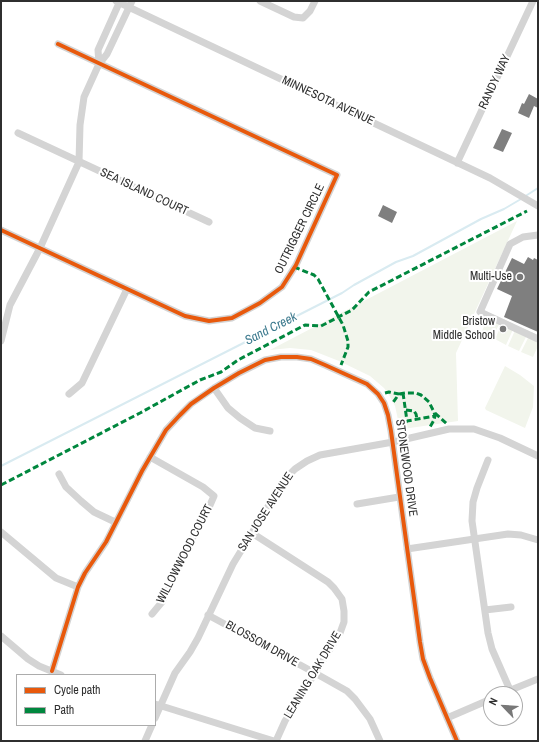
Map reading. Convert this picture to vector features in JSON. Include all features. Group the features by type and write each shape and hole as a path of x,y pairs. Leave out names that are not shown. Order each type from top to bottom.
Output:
{"street":[{"path":"260,1 294,17 303,18 310,11 315,1"},
{"name":"RANDY WAY","path":"457,163 532,1"},
{"path":"99,64 98,50 119,2"},
{"name":"MINNESOTA AVENUE","path":"119,2 130,4 490,178 535,204"},
{"path":"1,339 10,305 40,248 79,162 80,125 84,97 99,64 107,54 130,4"},
{"path":"58,44 99,64"},
{"name":"OUTRIGGER CIRCLE","path":"1,230 185,316 209,321 232,318 282,288 296,265 337,175 99,64"},
{"name":"SEA ISLAND COURT","path":"18,133 209,222"},
{"path":"538,235 521,235 510,244 480,312 538,339"},
{"path":"69,394 82,383 126,289"},
{"name":"STONEWOOD DRIVE","path":"52,671 78,587 85,573 106,542 150,457 166,430 191,404 239,373 265,360 297,356 311,359 367,384 378,394 384,403 393,442 399,496 423,659 446,718 457,741"},
{"path":"214,388 228,408 240,418 255,428 270,432"},
{"name":"SAN JOSE AVENUE","path":"158,705 175,673 190,652 233,564 286,478 295,468 307,460 330,452 393,442 449,429 474,429 500,438 538,456"},
{"name":"WILLOWWOOD COURT","path":"150,457 203,487 214,496 162,602 152,614"},
{"path":"488,460 473,502 472,521 486,610 488,633 492,649 508,686"},
{"path":"59,474 66,487 94,512 116,522"},
{"path":"357,504 399,496"},
{"path":"1,532 56,578 78,587"},
{"name":"LEANING OAK DRIVE","path":"252,533 328,582 342,599 344,611 344,622 340,633 285,721 275,741"},
{"path":"407,549 508,534 521,535 538,540"},
{"path":"486,610 511,607"},
{"name":"BLOSSOM DRIVE","path":"208,615 315,672 346,691 355,699 370,719 380,741"},
{"path":"1,636 28,659 59,674"},
{"path":"520,686 538,679"},
{"path":"446,718 483,702"},
{"path":"158,705 275,741"},
{"path":"144,741 152,726"}],"shaded area":[{"path":"517,221 456,353 458,421 403,429 399,424 395,406 389,395 384,388 370,376 339,361 311,350 290,348 270,350"},
{"path":"490,313 502,319 492,338 481,333"},
{"path":"504,319 515,325 506,345 495,339"},
{"path":"517,326 529,331 519,351 508,346"},
{"path":"531,332 538,335 538,346 533,357 521,352"},
{"path":"505,366 534,386 533,407 525,428 486,410 485,408"}],"building":[{"path":"529,94 538,99 538,108 534,106 529,118 518,113 522,103 524,104"},
{"path":"502,129 512,133 503,152 493,148"},
{"path":"383,205 397,212 392,223 378,216"},
{"name":"Multi-Use","path":"528,257 533,260 534,258 538,260 538,332 504,317 512,296 497,289 512,258 524,264"}],"waterway":[{"name":"Sand Creek","path":"524,197 538,188"},
{"name":"Sand Creek","path":"1,466 342,293 396,262 413,256 521,199"}],"marked path":[{"path":"1,485 200,380 221,372 238,360 305,325 321,326 352,310 369,292 527,211"},
{"path":"294,267 314,275 318,279 343,325 348,341 348,347 341,365"},
{"path":"385,393 389,392 399,394 392,404"},
{"path":"403,393 407,421 435,416"},
{"path":"399,394 416,393 421,395 429,402 435,416 430,427"},
{"path":"406,410 414,411 417,419"},
{"path":"435,413 447,424"},
{"path":"400,429 407,421"}],"cycle path":[{"path":"1,230 185,316 209,321 232,318 260,303 282,287 296,265 337,175 58,44"},
{"path":"52,671 78,587 85,573 106,542 142,471 166,430 191,404 239,373 265,360 281,357 311,359 367,384 378,394 384,403 391,431 423,659 457,741"}],"place":[{"name":"Multi-Use","path":"520,277"},
{"name":"Bristow Middle School","path":"503,329"}]}
